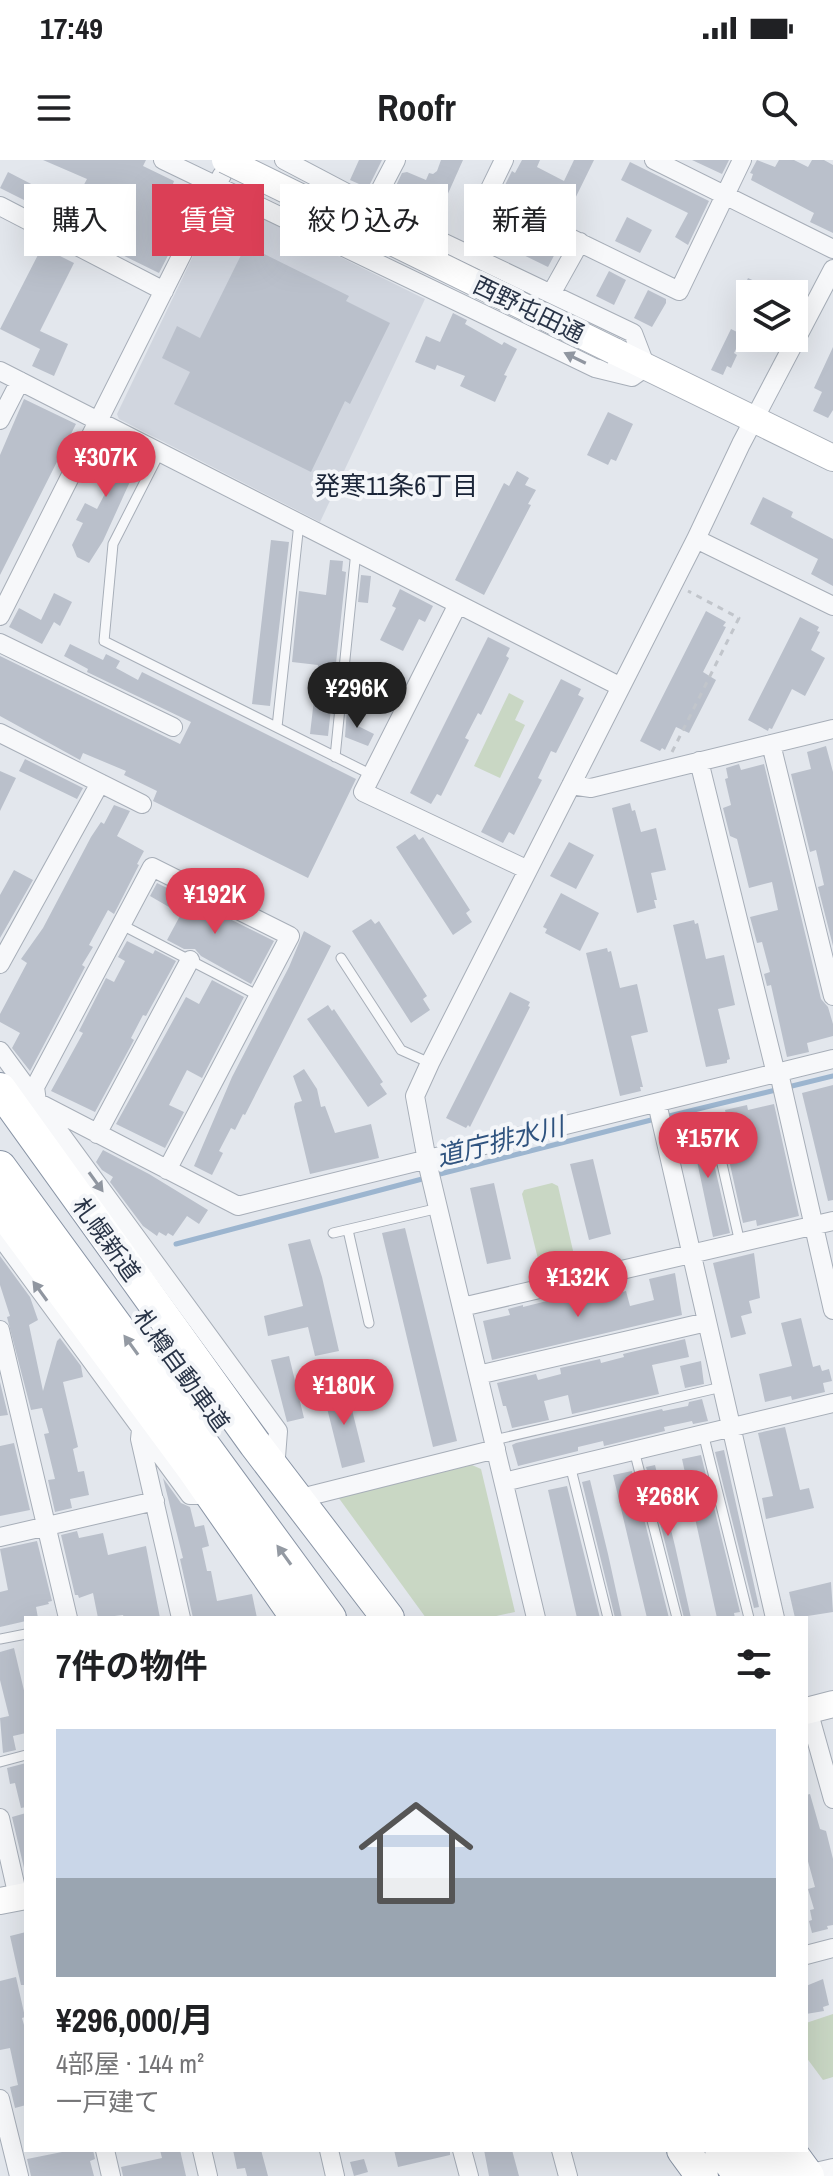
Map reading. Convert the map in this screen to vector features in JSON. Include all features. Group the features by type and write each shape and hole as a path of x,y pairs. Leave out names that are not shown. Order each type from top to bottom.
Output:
{"highway":[{"name":"札幌新道","path":"0,1089 255,1444 386,1616"},
{"name":"札樽自動車道","path":"0,1122 363,1616"},
{"name":"札樽自動車道","path":"0,1167 329,1616"},
{"path":"0,1207 202,1483 294,1616"},
{"path":"684,2152 702,2176"},
{"path":"722,2152 740,2176"},
{"path":"756,2152 774,2176"}],"street":[{"path":"163,160 212,184"},
{"path":"217,184 227,160"},
{"name":"西野屯田通","path":"227,160 833,458"},
{"path":"284,160 330,184"},
{"path":"383,184 396,160"},
{"path":"504,160 486,197 679,291 742,160"},
{"path":"654,160 833,249"},
{"path":"0,206 164,291"},
{"path":"264,209 595,368 632,377 646,367 633,333 448,243"},
{"path":"551,294 580,242"},
{"path":"0,616 181,256"},
{"path":"536,1616 433,1187 415,1096 753,420 833,269"},
{"path":"0,371 621,687"},
{"path":"0,420 20,381"},
{"path":"696,539 833,606"},
{"path":"458,604 363,792 528,870"},
{"path":"0,643 173,727"},
{"path":"571,785 591,788 833,729"},
{"path":"0,733 142,804"},
{"path":"771,744 833,996"},
{"path":"699,761 780,1080 833,1310"},
{"path":"0,964 100,783"},
{"path":"37,1102 35,1087 152,867 290,936 167,1170"},
{"path":"69,1146 90,1130 190,960"},
{"path":"0,1051 278,1431 275,1470"},
{"path":"37,1102 238,1206 428,1163 661,1118 780,1080 833,1059"},
{"path":"661,1118 775,1616"},
{"path":"462,1307 833,1221"},
{"path":"0,1236 190,1495 202,1483"},
{"path":"478,1375 707,1322"},
{"path":"0,1330 68,1616"},
{"path":"504,1482 833,1403"},
{"path":"141,1429 140,1439 181,1616"},
{"path":"297,1499 495,1445"},
{"path":"0,1537 155,1501"},
{"path":"816,1708 833,1799"},
{"path":"0,1818 15,1898"},
{"path":"808,1954 833,1948"},
{"path":"0,2099 19,2176"},
{"path":"105,2152 111,2176"},
{"path":"202,2152 208,2176"},
{"path":"329,2152 335,2176"},
{"path":"463,2152 469,2176"},
{"path":"562,2152 568,2176"}],"lane":[{"path":"160,452 113,544 104,641 372,775"},
{"path":"277,727 299,523"},
{"path":"335,757 356,551"},
{"path":"122,925 259,996"},
{"path":"341,958 401,1050 430,1063"},
{"path":"661,1118 712,1120 740,1243"},
{"path":"333,1233 439,1208"},
{"path":"348,1230 369,1323"},
{"path":"495,1445 722,1387"},
{"path":"703,1433 749,1616"},
{"path":"634,1450 676,1616"},
{"path":"570,1465 608,1616"},
{"path":"0,1639 24,1634"},
{"path":"0,1762 24,1756"}],"path":[{"path":"674,759 671,754 739,618 684,589"}],"shaded area":[{"path":"264,219 280,227 280,256 338,256 425,299 320,522 119,419 117,414 193,256 264,256"}],"green space":[{"path":"509,693 524,701 515,720 525,725 500,778 474,766"},
{"path":"552,1183 558,1186 574,1255 542,1265 522,1194 524,1190"},
{"path":"472,1465 481,1469 515,1612 496,1616 425,1616 338,1497"},
{"path":"833,2014 833,2077 823,2080 808,2060 808,2022"}],"building":[{"path":"43,160 146,160 143,166 174,181 173,184 152,184 152,256 168,256 159,273 124,256 136,256 136,184 84,184 87,179"},
{"path":"359,160 382,160 370,184 350,180"},
{"path":"441,160 463,160 448,194 448,184 397,184 402,173 426,180 429,173 437,171"},
{"path":"522,160 540,160 537,167 564,181 574,160 594,160 576,197 576,184 506,184 512,171 515,173"},
{"path":"692,160 729,160 722,174"},
{"path":"757,160 775,167 779,160 794,160 808,167 812,160 824,160 833,165 833,233 810,222 814,213 751,180 753,174 750,173"},
{"path":"630,162 709,201 688,245 675,237 688,213 621,180"},
{"path":"8,172 31,184 24,184 24,200 0,188"},
{"path":"627,217 652,230 640,253 615,241"},
{"path":"264,254 349,296 346,301 390,323 350,404 345,401 311,472 174,404 190,372 162,358 177,326 200,338 241,256"},
{"path":"37,256 60,256 74,263 40,331 68,344 54,376 32,366 40,349 0,329"},
{"path":"525,256 554,256 548,267"},
{"path":"609,271 626,280 614,305 596,296"},
{"path":"648,290 666,299 652,327 634,318"},
{"path":"453,313 467,320 465,324 502,345 504,342 517,349 495,402 460,386 465,376 437,365 435,370 415,362 426,336 440,342"},
{"path":"731,329 736,332 734,353 737,355 731,368 727,366 723,375 711,370"},
{"path":"833,347 833,410 828,418 813,411 822,392 814,388"},
{"path":"24,399 76,424 0,575 0,455"},
{"path":"608,412 633,424 616,461 611,459 608,465 587,455"},
{"path":"106,440 144,458 89,563 77,557 72,545 83,523 76,520 85,503 97,509 113,478 106,474 111,464 94,456 101,441"},
{"path":"517,471 529,478 525,485 536,490 484,595 455,580 504,483 509,486"},
{"path":"763,497 793,512 791,517 833,539 833,586 811,574 818,559 750,524"},
{"path":"271,540 289,542 270,706 252,704"},
{"path":"330,560 343,561 342,571 346,572 328,736 310,734 318,665 292,662 299,591 326,595"},
{"path":"361,575 371,576 368,603 358,602"},
{"path":"400,589 433,606 425,622 419,619 403,651 380,640 396,608 392,606"},
{"path":"54,593 72,602 60,626 54,622 42,644 9,627 19,608 41,620"},
{"path":"706,611 726,622 703,672 716,680 689,733 676,727 665,750 662,748 660,751 640,741"},
{"path":"800,617 819,627 817,631 820,632 811,650 825,658 805,696 792,689 772,729 768,731 748,720"},
{"path":"488,637 510,648 506,656 509,658 481,715 478,713 465,738 469,740 441,796 437,794 431,804 410,793"},
{"path":"70,644 103,660 106,654 120,661 116,668 138,680 142,672 356,779 308,878 153,801 157,791 124,775 126,771 83,753 80,760 0,716 0,656 180,744 191,722 87,672 88,669 64,656"},
{"path":"561,679 581,689 578,695 584,698 556,753 551,751 538,778 542,780 514,835 509,832 503,843 481,832"},
{"path":"347,709 356,709 354,724 374,734 368,746 345,737"},
{"path":"826,746 833,772 833,946 818,887 824,885 816,850 810,852 791,774 811,769 807,752"},
{"path":"25,759 83,788 77,799 19,771"},
{"path":"739,764 741,770 764,764 821,999 828,1007 833,1024 833,1036 807,1043 809,1052 787,1057 771,985 767,986 764,974 770,972 762,942 757,943 750,917 778,910 772,882 749,888 737,839 730,836 723,808 731,805 725,779 728,778 726,768"},
{"path":"0,771 16,778 0,811"},
{"path":"630,803 641,832 656,828 666,870 651,873 656,908 637,913 612,808"},
{"path":"114,805 130,811 117,836 144,851 114,914 108,910 89,945 93,947 82,965 85,967 30,1071 12,1048 20,1033 0,1022 0,1014 27,963 21,959 43,928 91,837 101,822 104,824"},
{"path":"415,834 419,840 423,837 470,910 466,913 472,922 453,935 396,847"},
{"path":"569,842 594,855 576,889 550,876"},
{"path":"14,870 33,880 0,938 0,895"},
{"path":"157,883 274,941 251,984 201,956 195,949 184,949 167,940 181,914 150,896"},
{"path":"561,893 599,913 580,951 545,933 547,929 543,927"},
{"path":"371,919 375,924 379,921 427,996 423,999 430,1010 411,1023 352,931"},
{"path":"694,920 695,924 698,923 706,959 724,955 735,1005 718,1009 730,1059 727,1063 706,1067 673,925"},
{"path":"304,931 331,946 245,1115 235,1130 231,1128 219,1151 223,1153 212,1175 194,1166 232,1077 289,967"},
{"path":"127,941 176,961 146,1016 143,1015 131,1038 134,1040 95,1112 51,1091 83,1033 79,1031 106,978 114,982 125,961 118,957"},
{"path":"607,948 608,952 611,951 620,988 637,984 648,1032 631,1036 643,1087 640,1087 641,1091 620,1096 586,953"},
{"path":"212,980 244,997 202,1078 187,1070 169,1105 184,1112 165,1148 116,1124 186,997 199,1004"},
{"path":"510,992 530,1002 530,1007 470,1127 468,1125 466,1128 446,1118"},
{"path":"328,1005 332,1011 334,1009 383,1082 380,1084 387,1094 368,1107 307,1019"},
{"path":"304,1069 317,1089 321,1107 325,1106 335,1133 371,1124 379,1158 310,1174 294,1107 295,1103 302,1101 293,1076"},
{"path":"833,1085 833,1200 828,1201 802,1093"},
{"path":"774,1104 799,1216 757,1226 756,1220 743,1223 721,1124 728,1123 725,1110 747,1105 748,1110"},
{"path":"706,1129 730,1233 713,1237 694,1147 683,1150 679,1135"},
{"path":"103,1150 208,1210 199,1224 187,1216 173,1236 159,1232 157,1236 143,1226 110,1182 113,1177 96,1162"},
{"path":"593,1159 611,1234 589,1240 570,1164"},
{"path":"494,1183 511,1259 487,1264 470,1188"},
{"path":"405,1228 457,1441 433,1447 382,1233"},
{"path":"310,1239 339,1351 315,1356 308,1327 268,1336 264,1316 303,1306 288,1244"},
{"path":"754,1253 760,1298 749,1301 752,1313 741,1316 746,1334 731,1338 713,1263"},
{"path":"0,1256 30,1297 38,1320 29,1325 43,1391 60,1338 81,1366 83,1377 63,1382 78,1447 73,1449 78,1472 84,1471 89,1495 70,1499 72,1508 55,1512 48,1480 55,1479 44,1434 49,1433 42,1408 31,1410 0,1285"},
{"path":"675,1273 682,1315 492,1360 483,1321 510,1315 508,1309 583,1292 584,1298 604,1292 605,1297 626,1291 630,1306 654,1300 649,1279"},
{"path":"801,1318 813,1367 820,1365 822,1371 829,1369 832,1381 823,1383 825,1392 792,1400 791,1396 765,1402 759,1374 792,1366 781,1323"},
{"path":"685,1339 689,1357 652,1365 659,1394 572,1414 568,1395 544,1401 549,1420 512,1428 497,1383 536,1374 538,1380 561,1374 560,1368 600,1359 601,1363 624,1357 623,1354"},
{"path":"289,1356 304,1418 287,1422 271,1360"},
{"path":"701,1361 704,1384 685,1388 680,1366"},
{"path":"0,1382 8,1415 0,1416"},
{"path":"346,1386 365,1462 342,1468 323,1392"},
{"path":"702,1399 708,1421 664,1427 665,1431 604,1446 603,1441 578,1447 578,1451 518,1466 512,1445 516,1443 662,1409 688,1406 689,1402"},
{"path":"785,1427 800,1490 809,1488 814,1508 766,1519 762,1498 773,1496 758,1433"},
{"path":"14,1443 30,1510 0,1516 0,1446"},
{"path":"724,1450 759,1607 754,1608 715,1452"},
{"path":"701,1455 740,1612 734,1613 735,1616 717,1616 682,1459"},
{"path":"655,1465 691,1616 683,1616 646,1467"},
{"path":"632,1471 668,1616 647,1616 613,1475"},
{"path":"163,1478 181,1503 190,1507 195,1527 204,1525 209,1546 202,1548 217,1601 252,1594 257,1616 193,1616 180,1559 183,1558"},
{"path":"590,1480 622,1616 615,1616 582,1482"},
{"path":"567,1486 600,1616 577,1616 548,1490"},
{"path":"77,1531 79,1538 103,1533 108,1555 146,1546 160,1616 98,1616 93,1593 79,1598 75,1595 61,1535"},
{"path":"37,1541 52,1601 36,1607 38,1616 24,1616 24,1621 0,1627 0,1592 8,1590 0,1549"},
{"path":"831,1582 833,1612 795,1616 789,1592"},
{"path":"14,1648 24,1690 24,1733 13,1736 16,1750 3,1753 0,1718 9,1716 0,1680 0,1652"},
{"path":"24,1764 24,1807 21,1808 15,1783 10,1784 7,1768"},
{"path":"808,1794 820,1829 826,1831 833,1859 833,1925 812,1933 809,1921 812,1920 810,1910 814,1909 808,1889 815,1887 808,1861"},
{"path":"24,1814 24,1868 12,1817"},
{"path":"24,1932 24,1985 21,1985 10,1936"},
{"path":"16,1977 24,2013 24,2106 15,2108 10,2087 18,2085 10,2048 0,2050 0,1981"},
{"path":"823,1979 829,2005 823,2007 824,2011 808,2014 808,1985"},
{"path":"62,2152 93,2152 95,2159 90,2161 94,2176 31,2176 27,2159"},
{"path":"160,2152 180,2152 186,2176 123,2176 121,2167 162,2158"},
{"path":"233,2152 262,2152 268,2176 247,2176 245,2168 237,2169"},
{"path":"394,2152 450,2152 450,2155 398,2167"},
{"path":"484,2152 513,2152 519,2176 489,2176"},
{"path":"364,2159 368,2172 354,2176 350,2162"}],"waterway":[{"name":"道庁排水川","path":"665,1117 833,1076"},
{"name":"道庁排水川","path":"436,1175 655,1119"},
{"name":"道庁排水川","path":"176,1244 426,1178"}],"district":[{"name":"発寒11条6丁目","path":"396,485"}]}
